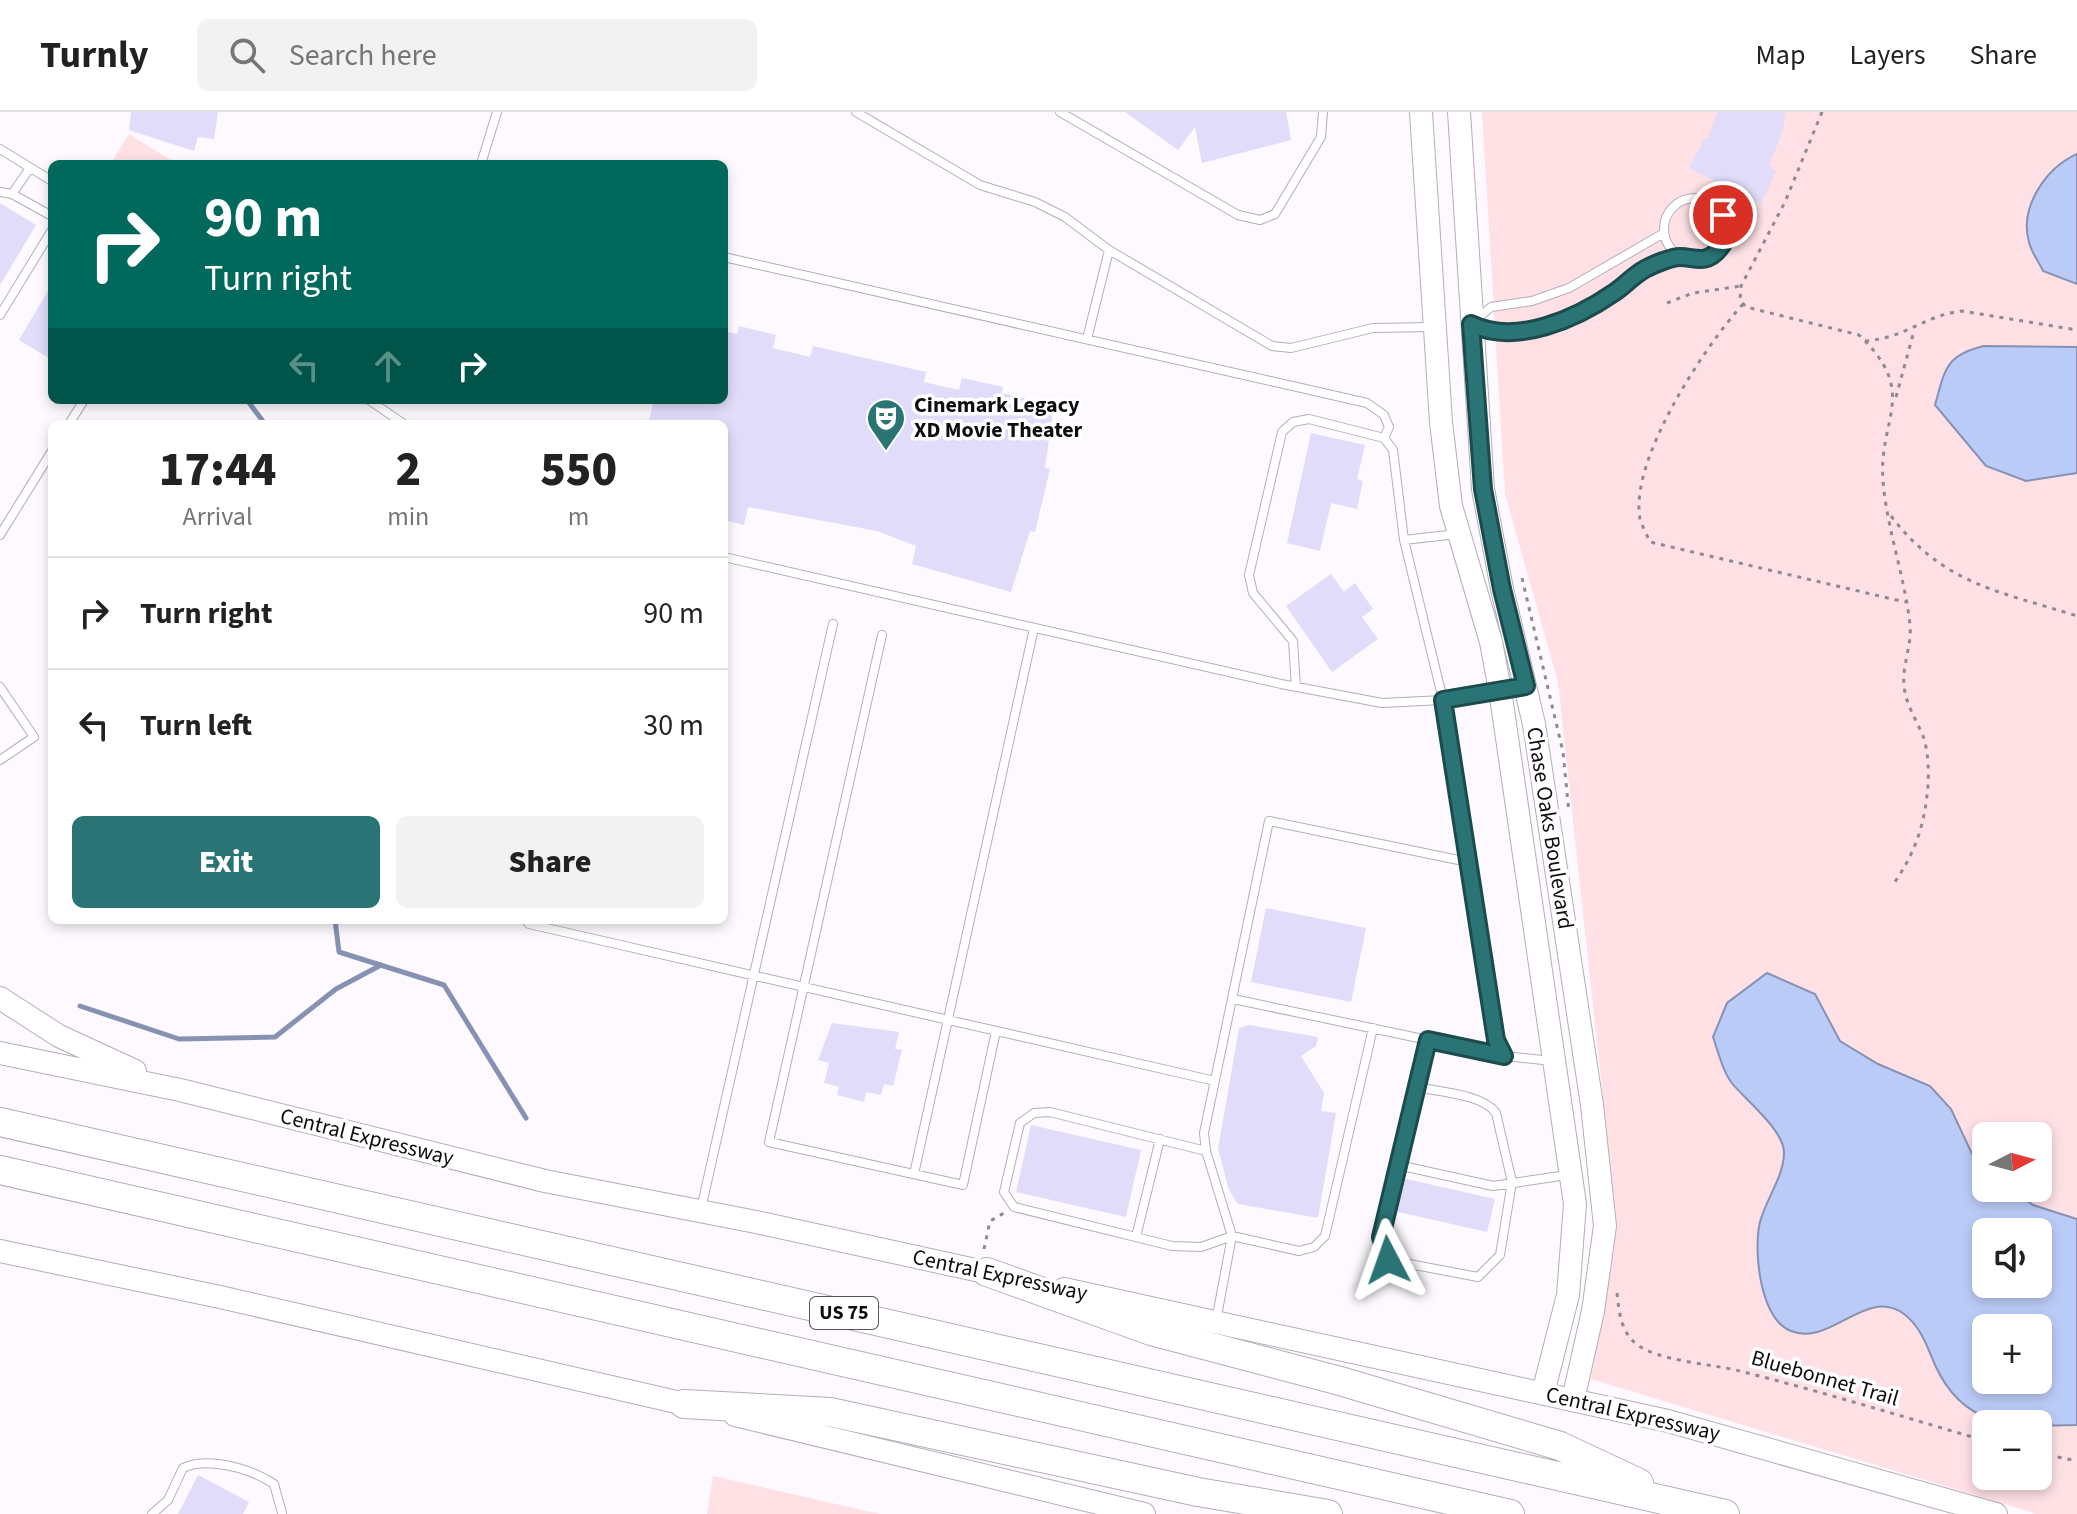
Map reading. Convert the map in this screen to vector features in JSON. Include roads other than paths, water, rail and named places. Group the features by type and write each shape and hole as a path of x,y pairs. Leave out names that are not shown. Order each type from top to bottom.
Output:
{"highway":[{"name":"US 75","path":"0,1122 1725,1514"},
{"name":"US 75","path":"0,1170 1510,1514"},
{"path":"986,1260 1151,1331 1340,1381 1560,1446 1687,1506"},
{"path":"684,1404 830,1412 1198,1492 1328,1514"}],"main road":[{"name":"Chase Oaks Boulevard","path":"1421,112 1441,422 1457,534 1491,642 1500,690 1575,1204 1568,1295 1543,1393"},
{"name":"Chase Oaks Boulevard","path":"1459,112 1483,489 1502,589 1526,686 1585,1059 1605,1226 1593,1311 1573,1400"},
{"path":"1437,327 1471,324"},
{"path":"1500,690 1526,686"},
{"path":"0,998 59,1036 180,1090"},
{"name":"Central Expressway","path":"0,1053 180,1090 545,1181 986,1260 1216,1322 1730,1437 1996,1514"},
{"path":"1553,1061 1585,1059"},
{"path":"0,1251 220,1297 1144,1514"},
{"path":"0,1259 94,1272"}],"lane":[{"path":"482,160 497,112"},
{"path":"856,112 980,185 1035,202 1065,217 1109,250 1272,346 1291,348 1373,328 1437,327"},
{"path":"1060,112 1238,215 1260,220 1275,214 1321,137 1323,112"},
{"path":"0,149 48,179"},
{"path":"12,194 30,168"},
{"path":"0,192 12,194 48,214"},
{"path":"1687,198 1708,200 1723,215 1725,239 1718,251 1707,259 1693,261 1679,256 1669,247 1664,233 1669,212 1687,198"},
{"path":"1664,233 1569,288 1532,301 1491,307 1471,324 1490,333 1535,329 1597,303 1645,269 1679,256"},
{"path":"0,315 48,237"},
{"path":"1087,339 1109,250"},
{"path":"728,258 1367,403 1384,415 1389,427 1384,438"},
{"path":"375,404 398,420"},
{"path":"1296,687 1293,641 1253,593 1249,575 1282,432 1293,422 1309,419 1384,438 1393,450 1404,540 1443,700 1496,1040 1504,1056"},
{"path":"2,529 48,457"},
{"path":"1404,540 1457,534"},
{"path":"728,558 1296,687 1382,703 1443,700 1500,690"},
{"path":"701,1211 833,624"},
{"path":"914,1174 1034,628"},
{"path":"882,635 769,1142 963,1185 996,1031"},
{"path":"0,687 4,701 34,737 0,760"},
{"path":"1216,1322 1232,1236 1206,1151 1204,1133 1269,821 1468,862"},
{"path":"529,924 1215,1081"},
{"path":"1233,999 1504,1056 1553,1061"},
{"path":"1206,1151 1050,1112 1034,1113 1020,1123 1004,1192 1014,1207 1172,1246 1201,1247 1232,1236 1299,1251 1314,1247 1325,1236 1373,1028"},
{"path":"1417,1087 1491,1106 1502,1131 1512,1182 1500,1255 1478,1277 1388,1260 1381,1237 1428,1040"},
{"path":"1136,1237 1160,1139"},
{"path":"1398,1165 1493,1186 1572,1175"},
{"path":"152,1514 168,1500 183,1468 206,1462 261,1475 274,1484 282,1514"}],"water":[{"path":"2077,154 2077,284 2043,271 2030,246 2027,229 2028,215 2038,190 2055,169"},
{"path":"1984,346 2077,347 2077,473 2026,481 1986,466 1935,405 1941,382 1954,359"},
{"path":"1767,973 1815,994 1840,1041 1878,1064 1930,1086 1951,1109 1972,1154 1972,1202 2029,1202 2077,1219 2077,1425 2052,1425 2052,1410 1973,1410 1947,1387 1915,1325 1904,1314 1890,1307 1862,1311 1820,1331 1806,1334 1791,1331 1780,1324 1772,1313 1761,1282 1758,1234 1783,1163 1783,1145 1771,1125 1731,1082 1713,1037 1727,1003"}],"waterway":[{"path":"250,404 262,420"},
{"path":"336,924 339,952 444,985 526,1118"},
{"path":"80,1006 179,1039 275,1037 336,989 381,965"}],"place":[{"name":"Cinemark Legacy XD Movie Theater","path":"886,452"}]}
